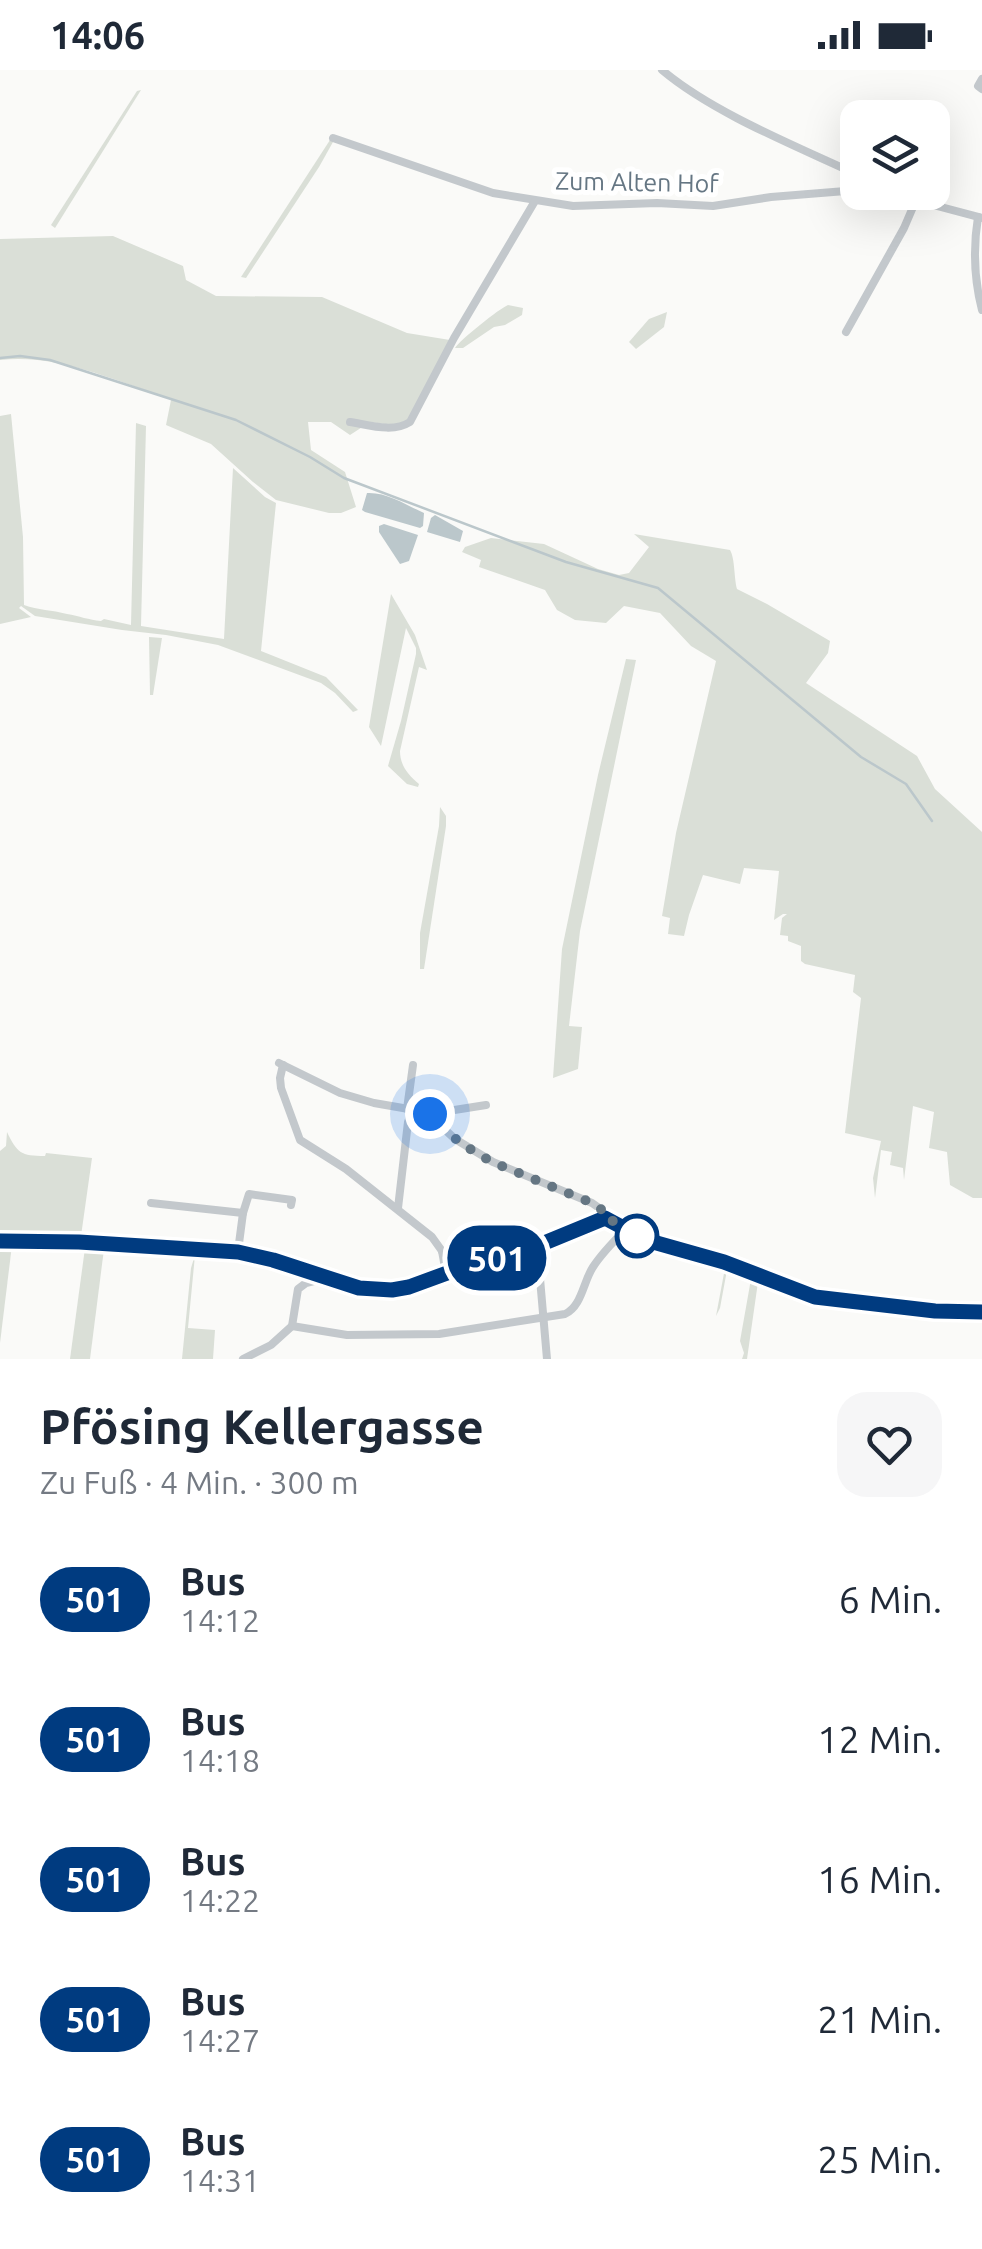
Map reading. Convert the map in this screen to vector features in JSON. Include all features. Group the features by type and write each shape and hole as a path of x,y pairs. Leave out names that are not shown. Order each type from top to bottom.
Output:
{"street":[{"path":"662,70 748,122 840,166"},
{"path":"974,70 982,76 978,86 982,88"},
{"name":"Zum Alten Hof","path":"333,138 493,193 573,206 714,206 771,196 840,191"},
{"name":"Zum Alten Hof","path":"350,422 388,428 408,425 535,200"},
{"path":"846,332 912,210"},
{"path":"950,210 980,218 974,245 982,310"},
{"path":"446,1273 442,1250 432,1237 346,1168 298,1138 280,1088 281,1064 340,1093 430,1114 460,1143 492,1162 592,1203 605,1218"},
{"path":"398,1208 412,1064"},
{"path":"430,1114 486,1105"},
{"path":"238,1252 249,1194 292,1200 291,1205"},
{"path":"151,1202 243,1213"},
{"path":"0,1241 238,1252 359,1288 392,1290 470,1264 515,1255 605,1218 656,1243 724,1262 815,1297 935,1311 982,1312"},
{"path":"292,1326 347,1335 439,1334 564,1314 573,1310 592,1269 625,1230"},
{"path":"534,1248 547,1359"},
{"path":"442,1250 470,1264"},
{"path":"243,1359 271,1344 292,1326 298,1289 321,1276"}],"shaded area":[{"path":"141,90 55,228 51,225"},
{"path":"330,140 333,142 319,167 246,278 241,277"},
{"path":"113,236 183,266 186,280 216,296 322,297 407,333 450,340 408,420 400,426 370,422 350,435 331,422 308,422 311,450 345,472 356,507 329,513 276,500 211,444 166,425 169,398 64,364 0,360 0,239"},
{"path":"508,305 523,308 522,315 494,327 463,348 455,348 480,325"},
{"path":"667,312 664,327 636,349 629,342 649,319"},
{"path":"11,414 23,537 24,605 131,625 136,423 146,426 141,626 224,639 233,468 276,503 261,651 326,677 358,710 353,712 321,683 218,645 35,616 21,606 31,617 0,624 0,416"},
{"path":"367,493 389,497 424,513 423,526 365,512 362,510"},
{"path":"435,515 463,531 460,542 427,532"},
{"path":"384,524 418,535 409,561 400,564 379,532 379,526"},
{"path":"634,534 730,550 737,589 830,641 828,653 806,683 917,756 935,789 982,832 982,1198 973,1198 950,1185 947,1152 929,1148 934,1112 913,1106 904,1180 903,1168 890,1165 892,1152 881,1150 875,1198 873,1178 881,1141 845,1133 861,998 853,992 855,975 805,964 801,961 801,946 780,935 782,918 787,914 774,920 779,871 744,868 740,884 703,875 684,936 668,934 670,918 662,916 676,833 716,661 691,646 660,613 624,606 606,623 575,620 557,610 545,590 479,567 481,560 462,552 465,547 491,538 544,544 619,575 629,573 649,547"},
{"path":"391,594 415,635 427,670 419,667 400,751 403,765 418,787 407,784 388,766 416,654 406,628 381,746 369,727"},
{"path":"149,637 162,638 153,695 150,695"},
{"path":"626,659 636,660 580,931 569,1026 582,1027 578,1069 553,1078 562,949"},
{"path":"440,807 446,816 446,826 424,969 420,969 420,933"},
{"path":"7,1132 17,1149 25,1154 92,1158 81,1236 0,1238 0,1151 6,1146"},
{"path":"0,1245 12,1245 0,1343"},
{"path":"85,1248 104,1249 90,1359 70,1359"},
{"path":"195,1255 188,1328 215,1330 213,1359 182,1359"},
{"path":"725,1268 773,1286 758,1282 747,1359 742,1359 740,1341 751,1279 727,1270 716,1316"}],"waterway":[{"path":"0,358 50,360 236,420 344,478 566,562 658,588 861,757 906,784 932,821"}],"bus line":[{"name":"501","path":"0,1241 215,1249 273,1260 359,1288 392,1290 480,1261 515,1255 605,1218 646,1240 724,1262 815,1297 935,1311 982,1312"}],"route":[{"path":"430,1114 460,1143 492,1162 592,1203 605,1218 637,1236"}]}
